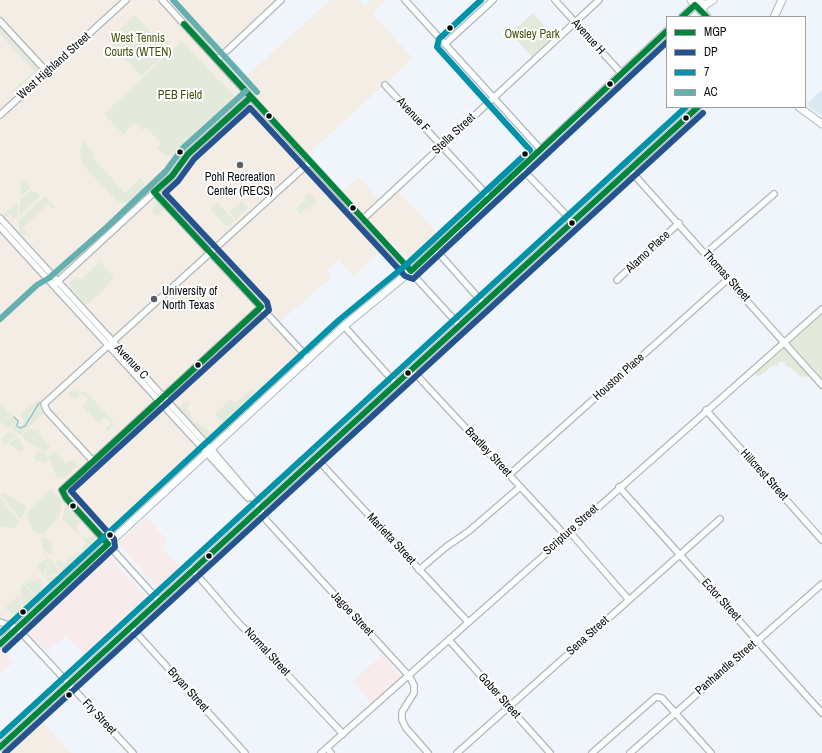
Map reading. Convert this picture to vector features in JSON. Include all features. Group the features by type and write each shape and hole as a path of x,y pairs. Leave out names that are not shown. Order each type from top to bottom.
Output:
{"main road":[{"path":"701,11 705,5 713,0"},
{"path":"774,16 782,0"},
{"path":"683,16 696,2 706,16"},
{"path":"0,644 344,326 411,271 435,249 522,169 540,150 666,32"},
{"path":"0,747 192,569 697,108"},
{"path":"800,108 822,124"}],"street":[{"name":"West Highland Street","path":"0,115 126,0"},
{"path":"162,0 459,325"},
{"path":"217,60 281,0"},
{"path":"405,0 494,97 540,150"},
{"path":"445,44 493,0"},
{"name":"Avenue H","path":"555,0 622,74"},
{"name":"Stella Street","path":"362,219 598,0"},
{"path":"0,21 48,72"},
{"name":"Avenue F","path":"385,86 490,198"},
{"path":"56,284 172,176 188,154 251,97"},
{"path":"92,460 47,411 44,404 310,162"},
{"path":"522,169 572,221"},
{"name":"Thomas Street","path":"629,169 706,253 822,385"},
{"path":"154,192 309,359"},
{"path":"706,253 774,194"},
{"name":"Avenue C","path":"0,218 56,284"},
{"name":"Alamo Place","path":"617,280 679,223"},
{"name":"Avenue C","path":"0,227 56,284 209,450"},
{"path":"435,249 483,303"},
{"name":"Houston Place","path":"509,475 728,279"},
{"path":"159,601 66,498 62,490 92,460 261,307"},
{"name":"Scripture Street","path":"321,753 409,676 567,533 822,309"},
{"path":"344,326 395,383"},
{"name":"Bradley Street","path":"411,369 520,487 567,533 629,600"},
{"name":"Hillcrest Street","path":"706,410 822,540"},
{"name":"Jagoe Street","path":"209,450 253,503 259,508 266,521 409,676"},
{"name":"Marietta Street","path":"315,457 468,622"},
{"path":"419,570 446,546 469,531 520,487"},
{"name":"Ector Street","path":"619,487 822,713"},
{"name":"Sena Street","path":"457,753 720,519"},
{"name":"Normal Street","path":"192,569 235,619 343,734"},
{"name":"Panhandle Street","path":"630,753 822,584"},
{"path":"0,622 17,628"},
{"name":"Bryan Street","path":"131,627 245,753"},
{"name":"Fry Street","path":"17,628 133,753"},
{"name":"Gober Street","path":"449,640 550,753"},
{"path":"409,676 414,689 412,698 402,712 402,720 406,728 428,753"},
{"path":"592,753 656,697 662,698 711,753"},
{"path":"327,748 331,753"}],"shaded area":[{"name":"University of North Texas","path":"0,0 276,0 212,60 235,86 330,0 359,0 365,6 371,0 386,0 372,13 413,58 302,160 336,197 359,177 383,204 398,191 442,238 413,264 391,241 354,276 339,260 327,271 332,277 274,327 303,359 17,623 0,620"},
{"path":"822,90 822,116 806,104"},
{"path":"146,517 167,540 161,547 182,570 160,591 119,544 119,542"},
{"path":"107,554 149,601 87,658 65,636 47,652 26,629 27,625"},
{"path":"1,648 14,662 0,674 0,649"},
{"path":"382,655 402,678 372,704 352,682"},
{"path":"40,719 71,753 4,753"}],"green space":[{"name":"Owsley Park","path":"533,13 553,36 532,57 510,33"},
{"name":"West Tennis Courts (WTEN)","path":"135,15 168,51 141,76 108,40"},
{"path":"0,26 39,69 14,93 12,91 34,71 0,34"},
{"name":"PEB Field","path":"182,41 234,96 234,99 173,156 164,155 157,148 161,143 146,127 142,130 135,123 123,134 104,114"},
{"path":"82,140 95,154 92,157 125,193 141,178 144,184 143,191 145,193 140,197 124,203 117,201 82,164 80,153"},
{"path":"21,181 26,181 31,187 20,197"},
{"path":"31,190 33,192 35,191 40,197 19,216 20,200"},
{"path":"310,193 317,201 307,210 305,208 301,214 296,209 305,200 305,196"},
{"path":"45,196 56,207 53,209 48,204 22,228 31,238 26,235 22,236 19,232 19,220"},
{"path":"156,199 164,208 157,217 152,212 154,206 152,203"},
{"path":"242,201 248,208 236,219 229,212"},
{"path":"18,202 17,218 11,217 11,215 9,215 9,217 3,215"},
{"path":"218,202 232,218 233,221 228,226 223,223 210,209"},
{"path":"100,262 114,277 104,290 86,306 69,283 77,276 81,279"},
{"path":"822,309 822,384 784,342"},
{"path":"781,345 810,376 801,377 791,368 786,366 785,362 778,362 778,365 771,367 758,377 754,372"},
{"path":"215,356 215,363 201,373 199,370"},
{"path":"252,389 259,396 248,407 240,411 234,421 223,428 216,428 222,422 215,414 231,399 235,403"},
{"path":"70,391 86,392 113,421 112,427 107,432 105,430 111,424 105,417 98,423 82,406 88,400 82,393 75,399 73,397 70,398 68,393"},
{"path":"45,394 32,410 27,422 22,426 25,420 21,417 21,414"},
{"path":"185,401 188,401 190,404 187,407 193,421 210,431 213,435 212,438 208,438 178,408"},
{"path":"39,403 46,411 20,435 13,430 12,424 15,419 18,428 20,429 27,425 34,409"},
{"path":"0,404 14,418 10,428 0,422"},
{"path":"156,410 156,413 161,415 158,421 154,417 136,432 139,436 135,439 132,433"},
{"path":"39,428 41,430 38,433 50,446 45,452 25,441 22,435 29,429 34,430"},
{"path":"10,431 11,435 12,432 17,436 11,439 4,446 1,439"},
{"path":"18,437 24,449 22,452 8,444"},
{"path":"39,451 46,454 48,460 44,464 40,460 38,462 33,457"},
{"path":"54,451 66,464 71,460 78,466 64,478 56,476 48,456"},
{"path":"51,489 62,501 59,517 43,534 33,532 27,512"},
{"path":"5,493 27,507 21,520 0,494"},
{"path":"0,497 19,522 15,528 0,527"},
{"path":"65,505 70,510 69,511 71,514 72,512 80,521 77,527 77,531 80,533 78,534 65,521 62,522"},
{"path":"83,536 87,538 94,536 97,539 97,546 86,556 84,553 86,550 85,549 82,552 81,549 86,543 81,537"},
{"path":"41,537 47,538 53,544 51,547 53,549 51,551 55,555 54,556 51,553 48,554 43,549"},
{"path":"78,551 85,557 66,575 55,562 59,559 64,564"},
{"path":"43,552 49,559 43,576 36,565 47,559 42,553"},
{"path":"50,559 62,573 44,577"},
{"path":"61,575 64,576 52,587 45,578"},
{"path":"32,579 36,581 36,579 42,579 39,599 24,582"},
{"path":"23,583 38,600 24,614 20,590"},
{"path":"19,595 23,614 18,619 5,608"}],"waterway":[{"path":"14,417 18,421 17,426 20,428 25,426 39,403"}],"transit line":[{"name":"AC","path":"173,0 257,92"},
{"name":"7","path":"0,633 339,320 406,265 530,150 437,47 439,39 481,0"},
{"name":"MGP","path":"683,16 695,5 706,16"},
{"name":"MGP","path":"184,24 411,271 666,32"},
{"name":"DP","path":"5,650 115,547 114,539 71,491 269,310 267,302 165,193 178,181 194,159 250,108 405,276 413,279 666,43"},
{"name":"AC","path":"0,319 37,285 49,278 107,227 166,171 183,148 246,91"},
{"name":"MGP","path":"154,192 172,176 188,154 251,97"},
{"name":"7","path":"0,736 685,108"},
{"name":"MGP","path":"0,747 697,108"},
{"name":"DP","path":"5,753 703,113"},
{"name":"MGP","path":"154,192 261,307"},
{"name":"MGP","path":"62,490 261,307"},
{"name":"MGP","path":"62,490 66,498 108,544"},
{"name":"MGP","path":"0,644 108,544"}],"place":[{"name":"Pohl Recreation Center (RECS)","path":"240,165"},
{"name":"University of North Texas","path":"154,299"}]}
